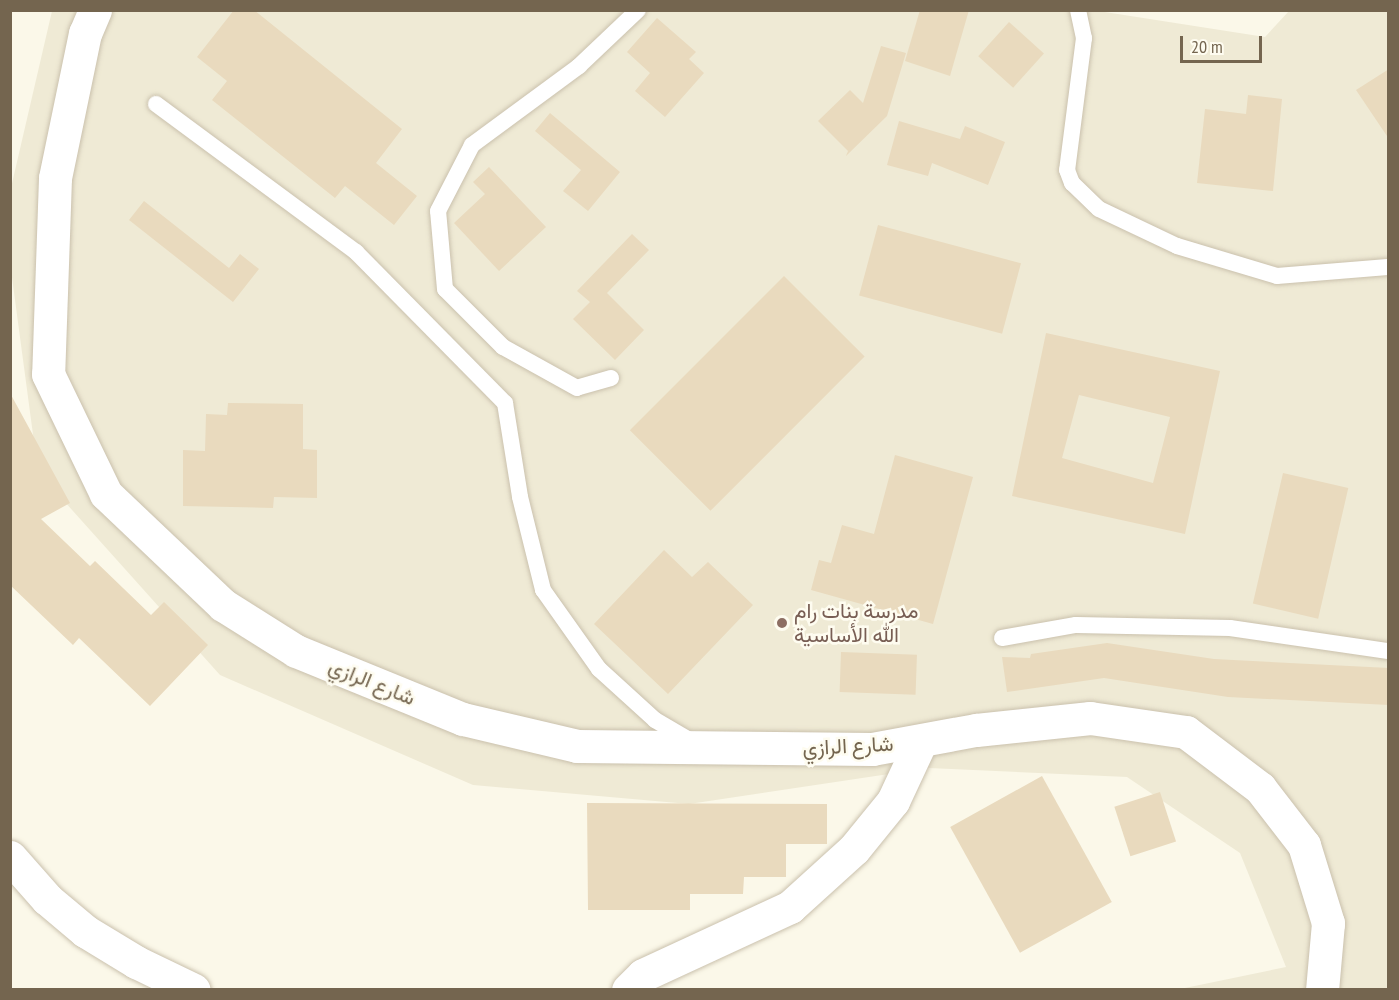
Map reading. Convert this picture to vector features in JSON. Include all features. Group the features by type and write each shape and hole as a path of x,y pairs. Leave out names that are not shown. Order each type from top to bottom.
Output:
{"street":[{"name":"شارع الرازي","path":"95,10 86,33 55,178 48,374 106,494 223,605 296,651 463,719 577,746 872,749 976,730 1090,718 1186,732 1260,788 1304,845 1328,923 1322,990"},
{"path":"628,990 643,975 790,907 854,849 893,801 921,741"},
{"path":"10,857 46,899 85,931 136,962 194,990"}],"lane":[{"path":"611,378 577,388 503,347 446,289 438,211 472,145 579,66 638,10"},
{"path":"1078,10 1084,38 1067,170 1072,183 1099,209 1177,246 1277,276 1389,267"},
{"path":"156,105 356,252 505,403 520,497 543,590 599,669 655,720 704,749"},
{"path":"1002,638 1076,625 1230,628 1389,651"}],"shaded area":[{"path":"1092,10 1265,37 1289,11 1388,11 1388,989 1180,989 1286,967 1240,853 1127,777 929,768 689,804 473,785 220,675 38,472 11,270 10,192 52,11"}],"building":[{"path":"234,10 254,10 402,129 376,163 417,196 394,225 345,186 335,198 212,100 227,81 197,57"},
{"path":"920,10 969,10 950,76 905,61"},
{"path":"657,18 696,52 689,59 704,73 665,117 635,91 650,73 627,52"},
{"path":"1009,22 1044,53 1013,88 978,56"},
{"path":"881,46 906,53 887,116 846,156 848,151 818,121 850,90 863,103"},
{"path":"1389,69 1389,139 1356,90"},
{"path":"1248,95 1282,99 1273,191 1197,183 1205,109 1246,114"},
{"path":"550,113 620,172 588,211 563,191 581,170 535,131"},
{"path":"899,121 960,139 965,126 1005,142 988,185 932,163 928,176 887,165"},
{"path":"489,167 546,227 499,271 454,223 485,194 473,182"},
{"path":"144,201 229,268 240,254 259,269 233,302 129,220"},
{"path":"878,225 1021,263 1002,334 859,296"},
{"path":"632,234 649,250 607,293 644,330 615,360 573,319 590,302 577,291"},
{"path":"784,276 865,357 710,511 630,430"},
{"path":"1046,333 1220,371 1185,534 1012,496","holes":["1079,395 1170,417 1153,483 1062,458"]},
{"path":"10,393 70,503 41,519 90,566 95,561 151,615 164,602 208,645 150,706 79,638 73,645 10,585"},
{"path":"228,403 303,404 303,449 317,450 317,498 274,497 273,508 183,506 183,450 205,451 206,414 227,415"},
{"path":"895,455 973,477 933,624 811,590 819,560 831,563 842,525 874,534"},
{"path":"1283,473 1348,488 1318,619 1253,604"},
{"path":"664,550 692,577 708,562 753,605 668,694 594,624"},
{"path":"1107,643 1214,659 1389,668 1389,705 1228,697 1104,678 1007,692 1002,657 1030,658 1031,654"},
{"path":"841,652 917,655 916,695 840,692"},
{"path":"1042,776 1112,902 1020,953 950,827"},
{"path":"1160,792 1176,841 1130,856 1114,807"},
{"path":"587,803 827,804 827,844 786,844 786,877 744,877 743,894 690,894 690,910 588,910"}],"place":[{"name":"مدرسة بنات رام الله الأساسية","path":"782,623"}]}
